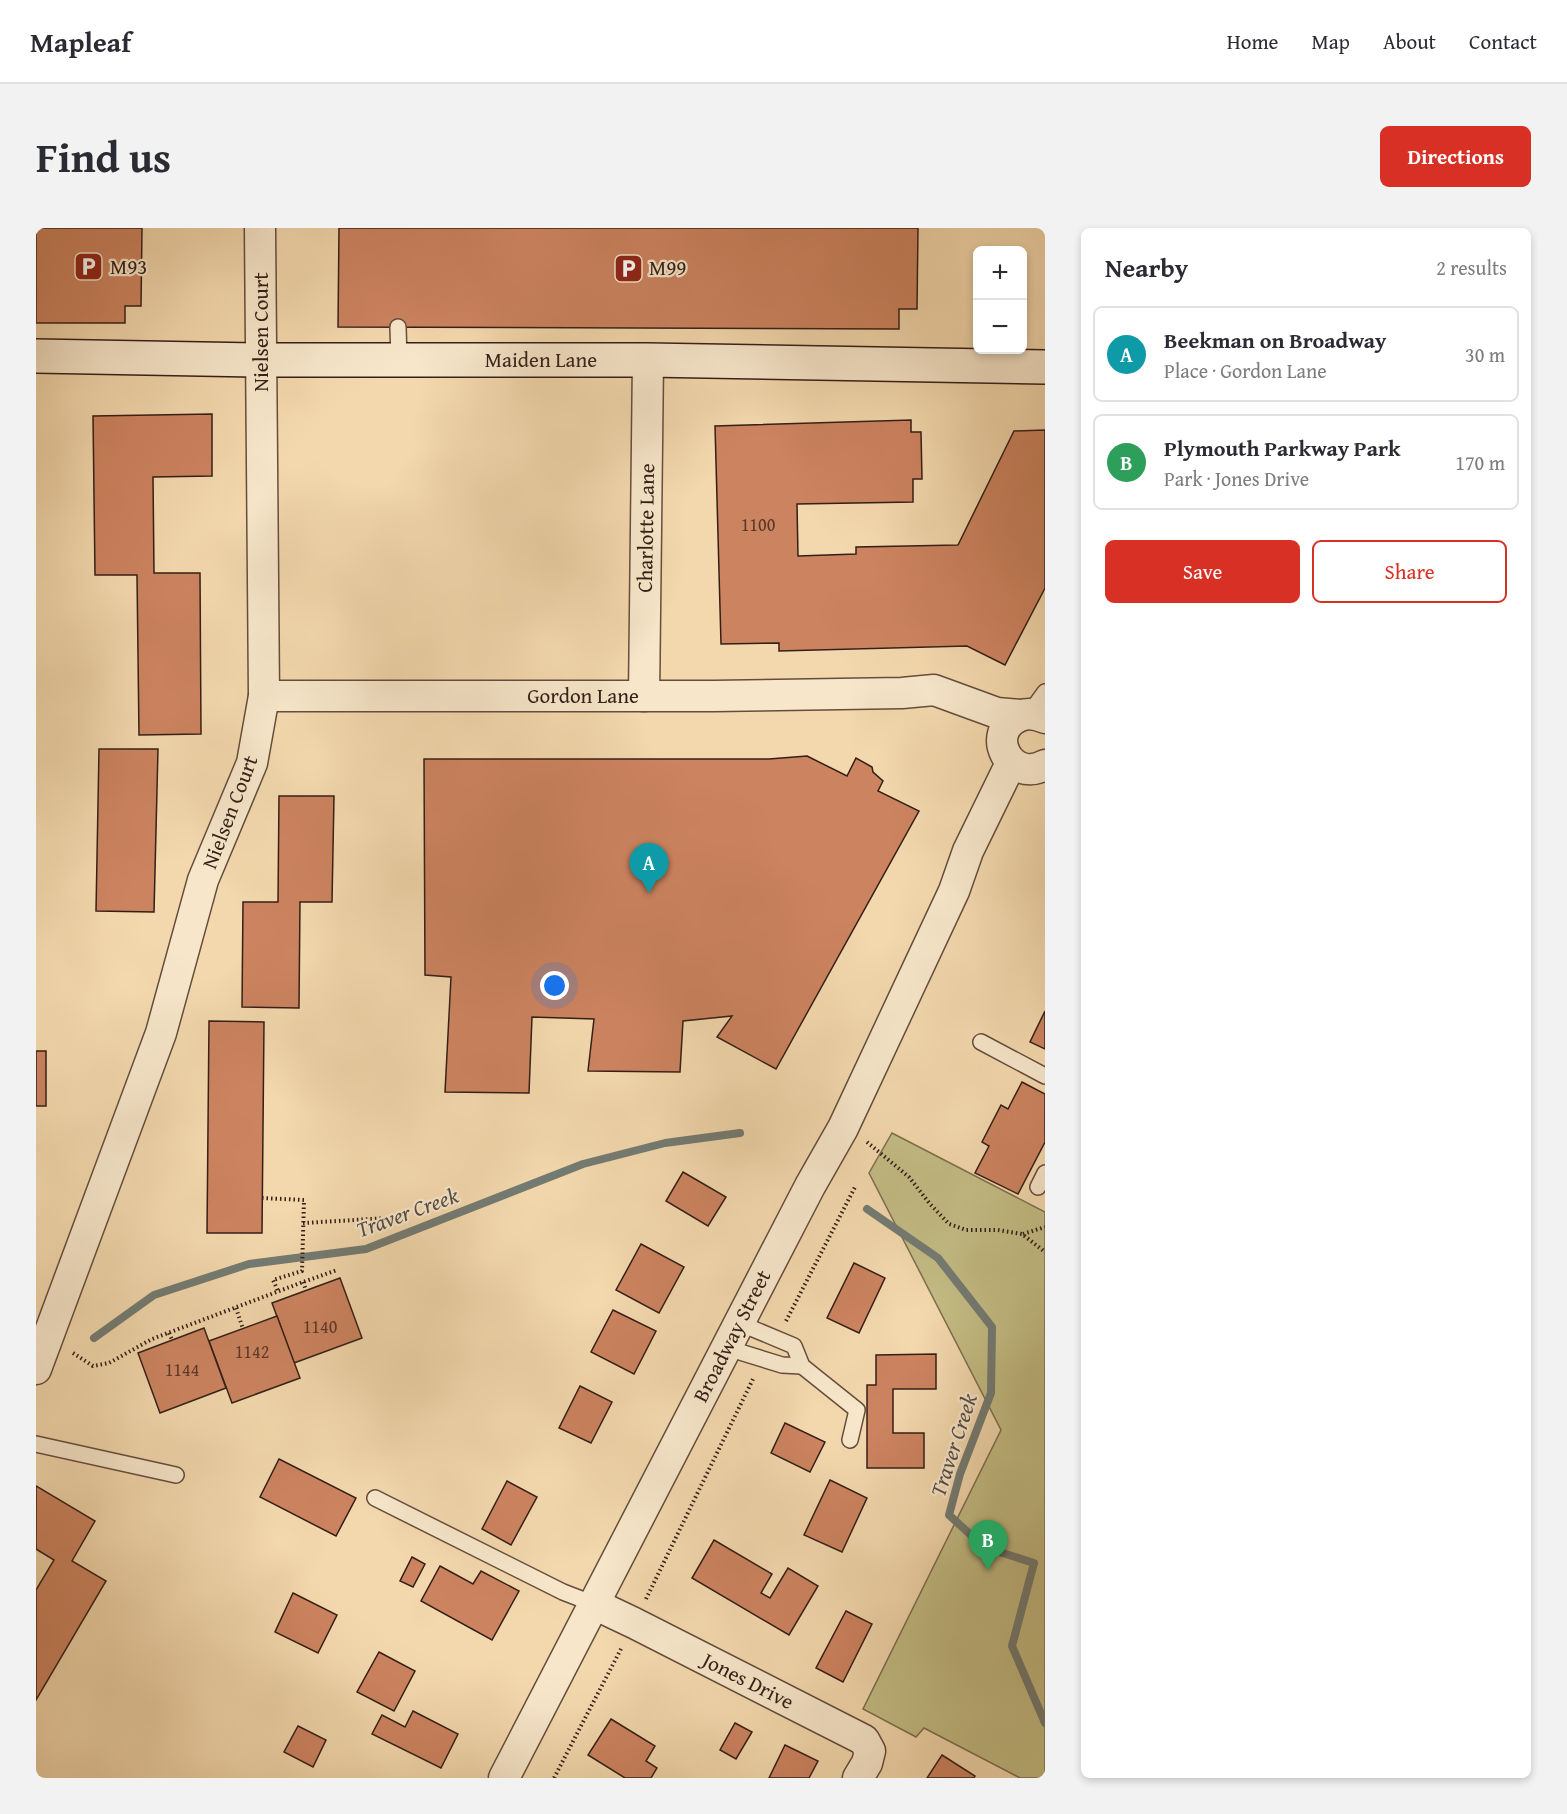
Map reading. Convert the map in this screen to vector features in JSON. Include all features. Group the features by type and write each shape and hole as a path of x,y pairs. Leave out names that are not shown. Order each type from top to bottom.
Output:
{"main road":[{"name":"Maiden Lane","path":"36,356 261,360 648,360 1045,368"}],"street":[{"name":"Nielsen Court","path":"36,1369 161,1033 203,880 252,763 264,696 260,228"},
{"name":"Charlotte Lane","path":"645,696 648,360"},
{"name":"Gordon Lane","path":"264,696 645,696 902,693 934,690 997,713 1035,710"},
{"name":"Gordon Lane","path":"902,693 965,720 1022,761"},
{"name":"Broadway Street","path":"504,1778 810,1186 843,1128 954,891 987,855 1022,761 1006,727 1012,720 1035,710"},
{"name":"Jones Drive","path":"594,1604 864,1740 870,1751 867,1763 858,1778"}],"lane":[{"path":"398,327 399,360"},
{"path":"981,1042 1045,1076"},
{"path":"733,1335 777,1339 794,1346 802,1366 856,1410 850,1440"},
{"path":"733,1335 763,1359 782,1365 802,1366"},
{"path":"36,1444 176,1475"},
{"path":"375,1498 563,1592 594,1604"}],"path":[{"path":"867,1142 909,1178 949,1224 966,1230 998,1230 1022,1234 1045,1227"},
{"path":"777,1339 856,1185"},
{"path":"262,1198 304,1200 302,1271 273,1280 278,1291"},
{"path":"303,1223 389,1218"},
{"path":"1022,1234 1045,1252"},
{"path":"72,1353 93,1366 109,1363 152,1339 338,1270"},
{"path":"303,1282 306,1290"},
{"path":"236,1308 243,1329"},
{"path":"169,1334 172,1340"},
{"path":"643,1605 763,1359"},
{"path":"554,1778 626,1638"}],"shaded area":[{"path":"892,1133 1045,1212 1045,1778 1020,1778 924,1728 916,1737 863,1709 1001,1430 869,1173"}],"building":[{"name":"M93","path":"36,228 142,228 141,306 125,306 125,323 36,323"},
{"name":"M99","path":"339,228 918,228 917,309 899,309 899,329 338,327"},
{"path":"212,414 212,476 153,477 154,573 200,573 201,734 139,735 137,575 95,575 93,416"},
{"path":"911,420 911,432 921,432 922,479 913,479 913,502 797,504 798,556 856,554 856,547 958,545 1014,431 1045,430 1045,588 1005,665 967,646 779,651 779,643 721,644 715,426"},
{"path":"99,749 158,749 154,912 96,911"},
{"path":"807,756 847,776 856,758 872,767 873,772 883,781 878,791 919,811 776,1069 717,1037 732,1016 683,1021 680,1072 588,1071 594,1019 532,1017 529,1093 445,1092 451,977 425,975 424,759 769,759"},
{"path":"279,796 334,796 332,902 300,902 299,1008 242,1007 243,902 278,902"},
{"path":"1045,1011 1045,1049 1030,1042"},
{"path":"209,1021 264,1022 262,1233 207,1233"},
{"path":"36,1051 46,1051 46,1106 36,1106"},
{"path":"1022,1082 1045,1094 1045,1142 1018,1194 975,1173 989,1146 982,1142 1001,1105 1008,1109"},
{"path":"683,1172 726,1197 708,1226 666,1201"},
{"path":"641,1244 684,1267 659,1313 616,1290"},
{"path":"854,1263 885,1278 859,1333 827,1318"},
{"path":"340,1278 362,1338 294,1363 272,1303"},
{"path":"613,1310 656,1331 634,1374 591,1352"},
{"path":"277,1316 300,1378 232,1403 209,1341"},
{"path":"204,1328 226,1388 160,1413 138,1353"},
{"path":"936,1354 936,1389 893,1389 893,1433 924,1433 924,1468 867,1468 867,1385 876,1385 876,1355"},
{"path":"580,1386 612,1402 591,1443 559,1428"},
{"path":"785,1423 825,1442 810,1472 771,1453"},
{"path":"279,1459 356,1498 336,1536 260,1497"},
{"path":"830,1480 867,1498 842,1552 804,1535"},
{"path":"507,1481 537,1497 511,1545 482,1529"},
{"path":"36,1486 95,1521 72,1561 106,1581 36,1700 36,1590 54,1560 36,1549"},
{"path":"714,1540 772,1574 761,1593 770,1598 788,1568 818,1586 789,1635 692,1578"},
{"path":"412,1557 425,1564 413,1587 400,1581"},
{"path":"440,1566 473,1584 481,1571 519,1591 492,1640 421,1601"},
{"path":"293,1593 337,1615 318,1653 275,1632"},
{"path":"846,1611 872,1624 843,1682 816,1668"},
{"path":"379,1652 415,1671 394,1711 357,1692"},
{"path":"413,1711 458,1734 441,1768 372,1734 382,1715 405,1727"},
{"path":"611,1719 655,1746 646,1761 657,1768 651,1778 625,1778 588,1755"},
{"path":"735,1723 752,1732 736,1759 720,1750"},
{"path":"298,1726 326,1740 313,1767 284,1752"},
{"path":"785,1745 818,1761 809,1778 769,1778"},
{"path":"942,1755 975,1776 974,1778 927,1778"}],"waterway":[{"name":"Traver Creek","path":"94,1338 154,1295 249,1264 366,1249 583,1164 665,1143 740,1133"},
{"name":"Traver Creek","path":"867,1209 938,1258 992,1327 991,1393 960,1474 949,1515 984,1547 1034,1563 1012,1646 1045,1723"}],"place":[{"name":"M93","path":"89,267"},
{"name":"M99","path":"628,268"},
{"name":"Beekman on Broadway","path":"649,893"},
{"name":"Plymouth Parkway Park","path":"988,1570"}]}
